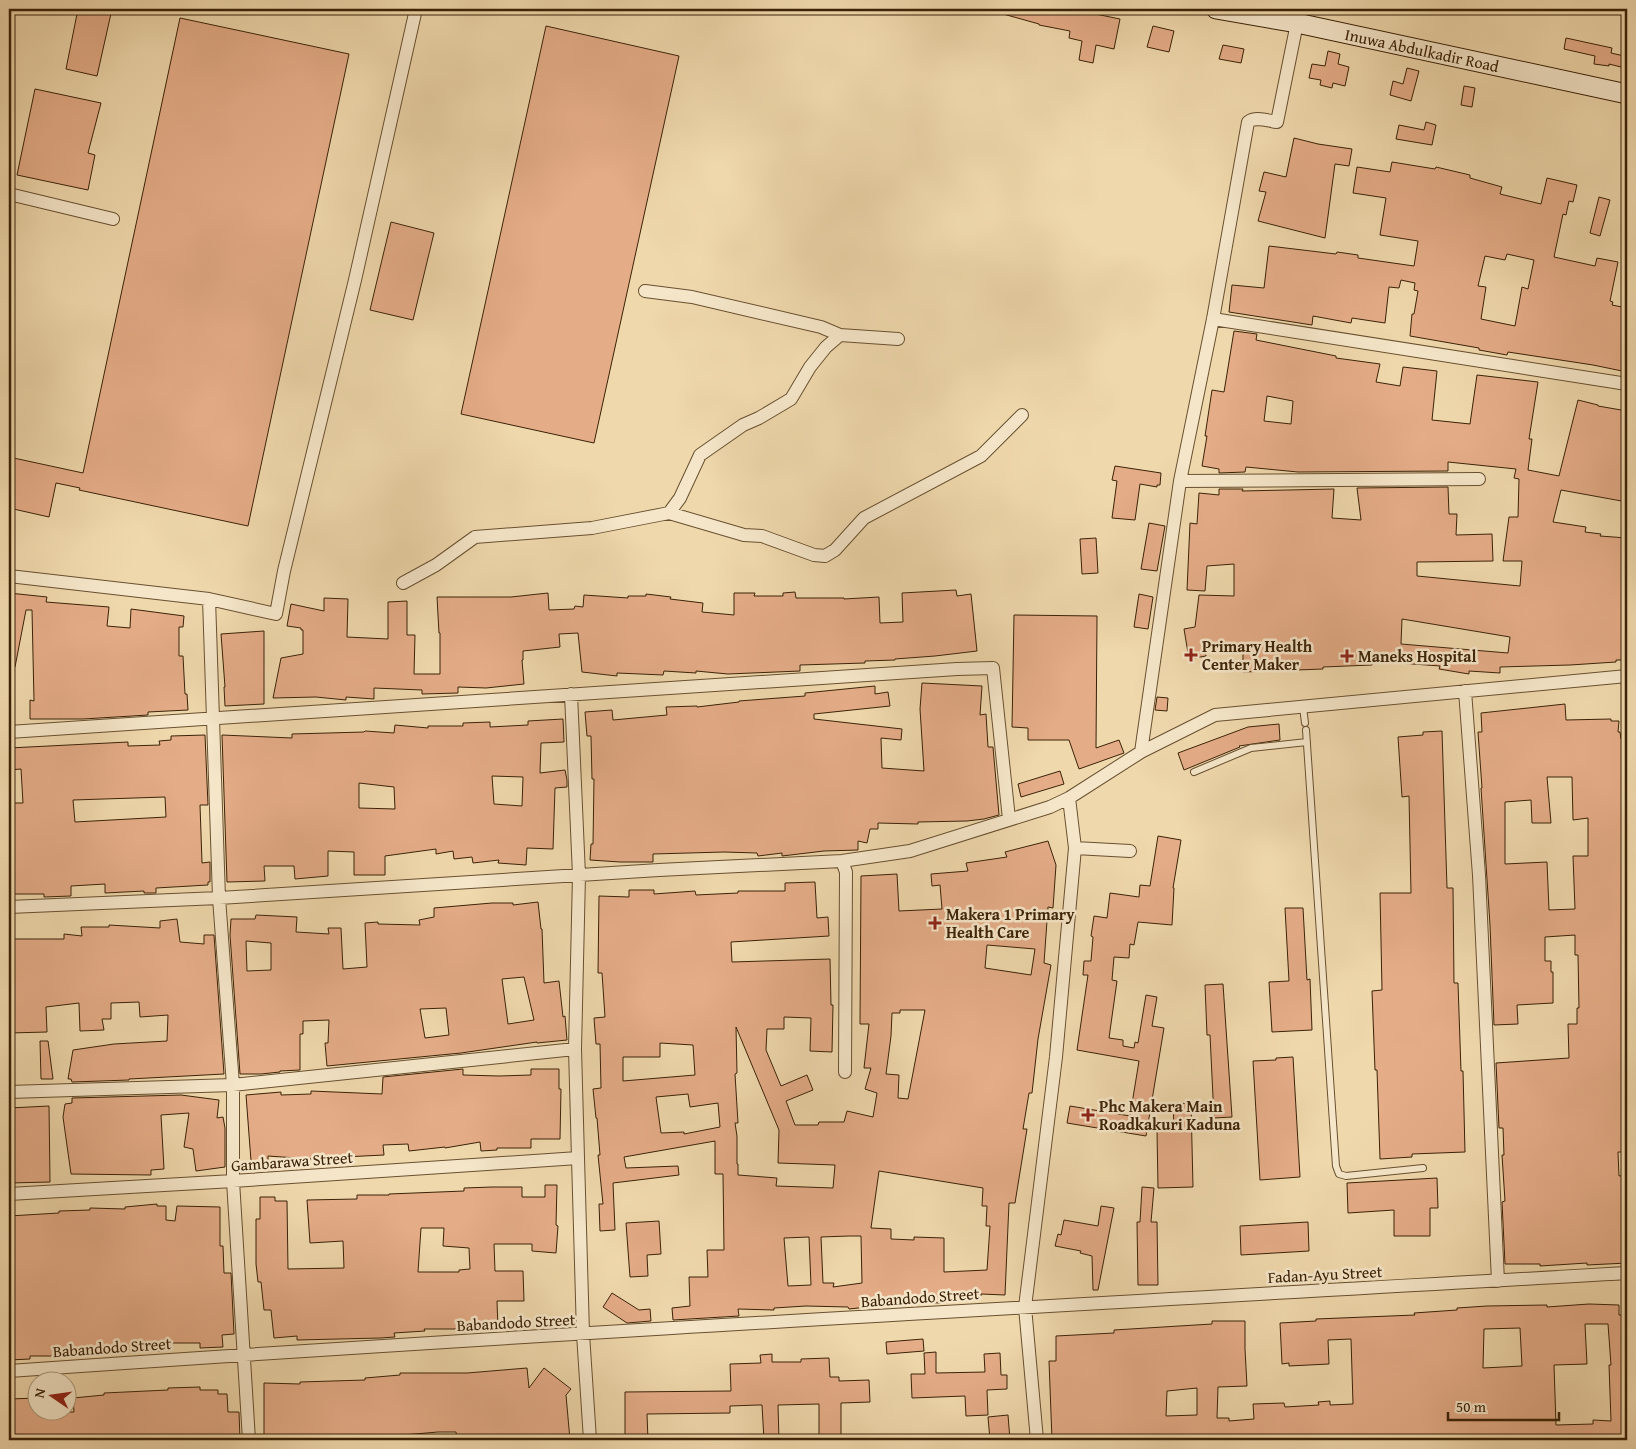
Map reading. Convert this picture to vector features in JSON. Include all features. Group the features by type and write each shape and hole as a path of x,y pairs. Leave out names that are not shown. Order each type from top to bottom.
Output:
{"main road":[{"name":"Inuwa Abdulkadir Road","path":"1216,9 1296,23 1627,94"}],"street":[{"path":"9,576 209,599 276,614 416,9"},
{"path":"1141,752 1180,481 1213,319 1248,122 1257,119 1277,122 1296,23"},
{"path":"9,194 113,219"},
{"path":"645,291 692,297 821,327 840,335 898,339"},
{"path":"1213,319 1627,384"},
{"path":"670,514 680,498 700,455 743,425 792,399 810,367 826,347 840,335"},
{"path":"403,583 436,565 476,537 592,528 670,514 744,535 762,536 814,556 825,556 835,550 864,518 981,456 1022,415"},
{"path":"1180,481 1479,479"},
{"path":"209,599 219,898 233,1085 233,1181 249,1440"},
{"path":"9,732 993,668 1009,819"},
{"path":"9,907 219,898 579,875 842,861 910,851 1050,807 1069,798 1141,752 1215,715 1627,676"},
{"path":"1465,691 1479,876 1498,1281"},
{"path":"571,694 579,875 575,1049 583,1334 590,1440"},
{"path":"1037,1440 1025,1307 1056,1058 1075,848 1069,798"},
{"path":"1075,848 1130,851"},
{"path":"842,861 846,872 845,1072"},
{"path":"9,1092 233,1085 575,1049"},
{"name":"Gambarawa Street","path":"9,1194 578,1158"},
{"name":"Fadan-Ayu Street","path":"1025,1307 1627,1273"},
{"name":"Babandodo Street","path":"9,1371 244,1354 1025,1307"}],"lane":[{"path":"1303,707 1336,1166 1339,1174 1346,1176 1423,1168"},
{"path":"1194,772 1251,748 1307,742"}],"building":[{"path":"78,9 112,9 97,76 66,69"},
{"path":"996,9 1071,9 1120,19 1114,49 1096,45 1093,63 1079,60 1082,41 1069,38 1070,31 1039,25 996,12"},
{"path":"180,18 349,54 248,526 79,490 80,488 56,483 49,517 9,508 9,457 83,473"},
{"path":"546,26 679,56 594,443 461,414"},
{"path":"1153,26 1174,31 1169,52 1147,47"},
{"path":"1566,38 1612,48 1611,53 1624,56 1621,67 1609,64 1609,66 1594,64 1595,56 1564,49"},
{"path":"1223,45 1244,49 1241,63 1219,59"},
{"path":"1328,51 1340,54 1338,64 1349,67 1345,86 1333,83 1332,88 1320,85 1321,80 1309,78 1312,64 1325,66"},
{"path":"1407,68 1419,71 1411,101 1390,95 1393,81 1403,84"},
{"path":"1464,86 1475,88 1472,107 1461,105"},
{"path":"35,89 101,103 88,153 95,155 88,190 17,175"},
{"path":"1426,122 1436,125 1432,145 1396,139 1399,125 1424,130"},
{"path":"1294,138 1352,149 1349,166 1335,164 1325,238 1258,221 1266,192 1259,191 1264,172 1286,177"},
{"path":"1392,162 1435,169 1436,167 1470,175 1470,178 1502,187 1500,194 1541,204 1547,178 1577,185 1573,202 1569,201 1566,215 1563,214 1554,257 1595,266 1597,258 1618,262 1610,301 1613,302 1612,305 1627,308 1627,372 1508,352 1507,355 1410,336 1412,314 1414,314 1418,291 1414,290 1415,283 1401,280 1399,288 1389,287 1385,323 1352,318 1351,323 1313,316 1312,325 1229,312 1232,285 1264,288 1269,246 1336,254 1337,252 1358,255 1358,258 1414,266 1418,241 1380,235 1386,198 1353,193 1357,167 1390,172","holes":["1507,254 1534,260 1528,289 1522,287 1515,326 1481,319 1486,287 1478,286 1485,256 1505,260"]},
{"path":"1599,197 1610,200 1600,236 1590,233"},
{"path":"391,222 434,233 413,320 370,310"},
{"path":"1234,331 1257,334 1256,340 1336,356 1336,358 1380,364 1376,382 1400,386 1403,367 1437,371 1432,420 1470,424 1477,375 1538,382 1529,439 1532,439 1528,470 1559,476 1578,400 1627,411 1627,502 1561,490 1553,522 1586,527 1585,532 1601,534 1600,536 1627,538 1627,660 1570,665 1500,667 1500,673 1469,671 1469,674 1439,669 1440,666 1372,661 1372,665 1243,672 1243,653 1205,649 1206,656 1189,659 1184,629 1195,627 1199,595 1234,596 1234,564 1207,566 1205,591 1187,590 1190,523 1197,524 1199,493 1219,495 1219,489 1243,489 1242,491 1334,489 1332,518 1361,520 1357,488 1448,487 1449,514 1457,514 1456,535 1492,534 1493,561 1417,562 1417,576 1520,586 1522,561 1503,561 1509,517 1518,517 1519,479 1514,478 1516,469 1448,462 1448,471 1298,472 1246,467 1245,472 1219,473 1219,469 1202,466 1212,390 1224,392","holes":["1267,396 1293,401 1291,424 1264,421","1402,619 1510,637 1508,653 1401,644"]},
{"path":"1115,466 1161,473 1160,485 1157,485 1157,487 1140,484 1135,520 1112,518 1117,481 1112,480"},
{"path":"1149,523 1165,526 1157,571 1141,569"},
{"path":"1096,538 1098,573 1082,574 1080,539"},
{"path":"956,590 957,596 971,594 977,651 895,660 865,661 865,663 800,665 800,671 728,674 664,671 663,675 617,673 617,676 582,672 578,633 559,634 560,647 523,651 524,684 486,688 458,687 458,693 422,694 422,690 374,688 374,699 346,697 346,700 316,697 273,698 281,658 303,654 303,630 287,626 291,604 324,611 324,598 348,599 347,637 388,639 388,602 407,601 407,635 415,635 414,674 440,674 440,633 437,597 511,597 548,593 549,610 574,609 575,606 583,607 584,595 628,598 628,596 646,596 646,594 703,603 702,612 734,615 734,593 755,593 754,596 783,596 783,593 795,592 796,598 844,599 879,597 880,623 903,622 902,593"},
{"path":"9,593 47,597 46,602 109,607 107,626 130,628 131,609 184,616 183,627 179,627 179,656 183,656 185,694 187,694 188,710 148,712 148,715 83,719 30,719 30,700 34,701 32,610 26,610 15,667 9,667"},
{"path":"1139,594 1153,597 1148,629 1134,627"},
{"path":"1014,615 1097,616 1096,748 1119,740 1124,753 1079,769 1069,740 1028,740 1028,728 1012,727"},
{"path":"264,631 264,704 225,706 221,634"},
{"path":"922,683 982,686 980,715 986,714 988,747 993,747 999,815 967,821 918,822 918,824 878,823 878,829 870,829 867,843 858,841 858,850 824,851 782,856 782,853 758,856 757,853 724,852 653,854 653,862 590,860 591,844 593,844 594,779 592,779 591,736 587,736 585,712 612,710 613,720 667,715 666,707 697,707 739,701 805,696 805,693 875,686 875,694 888,692 890,706 814,714 814,719 902,729 901,740 881,738 882,768 924,771 920,709"},
{"path":"1157,697 1168,698 1167,711 1155,710"},
{"path":"1565,704 1566,720 1611,719 1611,721 1619,721 1618,732 1620,732 1621,739 1627,739 1627,1152 1618,1152 1619,1176 1627,1175 1627,1263 1540,1266 1540,1264 1505,1264 1502,1202 1505,1201 1502,1155 1504,1155 1503,1128 1499,1128 1496,1063 1569,1058 1568,1024 1577,1024 1577,1008 1579,1008 1578,955 1575,955 1575,935 1545,937 1545,961 1551,961 1551,972 1553,972 1553,1003 1517,1005 1518,1024 1494,1025 1478,732 1482,732 1481,713","holes":["1547,777 1572,777 1573,820 1588,818 1588,856 1573,856 1575,909 1549,910 1547,862 1505,864 1505,802 1531,800 1532,823 1551,823"]},
{"path":"563,719 564,742 541,743 540,773 565,770 567,787 555,788 553,849 527,848 526,865 498,863 499,860 473,863 472,857 454,859 453,851 436,854 436,849 385,856 385,875 354,875 354,852 328,851 328,876 295,879 294,866 264,866 265,881 227,882 222,735 292,738 292,734 365,731 394,733 395,725 428,728 428,726 463,726 463,723 490,722 490,727 528,725 528,721","holes":["492,776 523,777 522,806 494,804","359,783 394,787 395,809 359,808"]},
{"path":"1279,724 1280,740 1239,746 1184,770 1178,753 1248,727"},
{"path":"1442,731 1447,888 1453,888 1454,983 1458,983 1465,1152 1412,1154 1412,1157 1380,1159 1372,991 1382,990 1380,893 1411,893 1409,796 1402,797 1398,737 1423,735 1423,732"},
{"path":"205,735 208,805 200,805 202,863 210,862 210,882 208,882 208,885 156,888 156,893 144,893 144,891 105,893 105,884 71,886 71,896 44,897 44,894 9,894 9,803 23,803 21,769 9,770 9,748 128,742 128,746 160,745 159,741 171,740 171,736","holes":["165,797 166,817 75,822 73,800"]},
{"path":"1060,771 1064,784 1021,797 1018,784"},
{"path":"1158,836 1181,840 1173,888 1172,925 1138,922 1134,945 1130,944 1129,958 1114,957 1112,980 1117,981 1109,1038 1123,1040 1123,1046 1134,1048 1135,1042 1138,1043 1146,995 1157,997 1152,1026 1164,1028 1146,1136 1067,1123 1070,1106 1130,1116 1139,1061 1077,1050 1088,975 1083,975 1084,961 1091,961 1093,937 1091,936 1094,916 1107,918 1110,893 1139,897 1140,885 1150,886"},
{"path":"1048,841 1056,865 1053,908 1048,907 1044,963 1051,965 1038,1039 1032,1093 1029,1093 1023,1129 1027,1129 1015,1203 1009,1203 1005,1295 981,1294 981,1296 942,1298 941,1303 915,1302 849,1309 848,1307 806,1306 774,1308 774,1310 738,1309 739,1316 673,1320 672,1308 690,1306 689,1277 708,1277 707,1250 724,1250 723,1174 715,1174 715,1141 624,1157 626,1168 678,1166 679,1175 613,1183 615,1230 600,1231 599,1204 603,1204 593,1089 601,1088 600,1044 596,1044 594,1018 605,1017 602,973 598,973 599,896 629,897 629,890 654,890 654,894 695,891 696,895 738,893 738,891 785,891 785,883 815,882 817,918 828,917 829,936 731,942 732,962 830,959 831,1005 833,1005 832,1052 810,1051 811,1018 784,1017 784,1029 767,1029 766,1050 781,1086 807,1075 813,1090 786,1101 795,1125 818,1125 819,1122 844,1122 847,1111 873,1117 877,1093 865,1089 871,1068 864,1068 869,1024 860,1024 861,876 897,874 899,911 942,909 940,885 932,886 931,874 968,871 966,863 1007,857 1005,852","holes":["987,945 1035,949 1031,975 985,968","900,1010 925,1010 908,1099 898,1098 899,1075 886,1074 892,1013 900,1013","736,1027 779,1130 778,1163 835,1165 833,1188 776,1186 777,1178 738,1175 735,1123 738,1123 735,1074 737,1073","660,1043 693,1045 695,1075 623,1081 623,1057 660,1057","688,1094 690,1107 718,1103 720,1127 684,1134 684,1132 661,1133 656,1097","879,1171 983,1188 982,1206 987,1206 986,1226 990,1226 987,1270 944,1272 944,1238 914,1237 914,1240 891,1239 891,1229 871,1228","861,1236 862,1283 833,1287 834,1283 823,1283 821,1237","809,1237 811,1285 788,1286 784,1238"]},
{"path":"538,902 542,929 544,983 559,981 567,1040 537,1042 461,1053 327,1066 325,1043 328,1043 329,1020 303,1021 303,1034 300,1034 300,1070 240,1074 230,935 231,919 255,919 256,915 297,917 296,932 329,934 328,928 341,928 343,969 367,967 365,923 420,925 419,920 434,917 434,908 492,903 513,903 513,905","holes":["246,941 271,943 271,970 247,971","524,977 534,1020 508,1024 502,979","446,1008 449,1035 425,1038 420,1009"]},
{"path":"1285,908 1303,908 1307,980 1310,979 1312,1030 1272,1032 1269,982 1289,981"},
{"path":"177,919 180,942 204,944 204,935 214,935 224,1074 72,1082 71,1079 68,1079 73,1050 114,1044 167,1041 168,1015 140,1017 139,1002 111,1003 111,1019 102,1019 104,1030 80,1031 79,1003 46,1007 47,1032 9,1033 9,939 64,939 64,934 82,936 81,927 109,927 109,925 160,928 160,921"},
{"path":"1223,984 1232,1117 1214,1118 1210,1035 1207,1035 1205,985"},
{"path":"40,1041 48,1041 53,1079 41,1079"},
{"path":"1293,1057 1300,1177 1260,1180 1253,1061"},
{"path":"463,1069 463,1075 499,1076 531,1075 531,1069 559,1069 559,1089 561,1089 560,1139 531,1139 531,1148 497,1148 497,1150 481,1151 480,1142 445,1148 409,1151 408,1144 383,1145 384,1155 343,1157 343,1160 268,1156 268,1160 251,1161 246,1095 281,1092 281,1095 311,1094 311,1091 382,1094 383,1077"},
{"path":"181,1095 219,1100 217,1118 223,1117 225,1128 225,1167 196,1171 193,1149 184,1147 189,1113 161,1115 164,1169 151,1170 151,1175 71,1174 63,1117 65,1104 72,1103 72,1098"},
{"path":"1191,1103 1193,1187 1158,1188 1157,1130 1174,1130 1173,1104"},
{"path":"49,1106 50,1182 9,1183 9,1108"},
{"path":"1437,1178 1438,1208 1430,1208 1430,1236 1394,1236 1394,1210 1348,1213 1347,1183"},
{"path":"545,1185 557,1185 556,1225 558,1226 556,1253 532,1251 532,1244 494,1244 495,1271 523,1271 524,1301 497,1301 498,1329 462,1331 462,1329 424,1329 425,1331 394,1333 395,1337 380,1338 297,1340 297,1336 274,1338 271,1310 264,1310 261,1282 258,1282 256,1264 256,1219 260,1219 260,1197 275,1197 275,1201 287,1201 288,1269 344,1268 343,1241 310,1243 307,1200 357,1199 357,1195 464,1191 464,1188 492,1187 522,1187 522,1197 545,1197","holes":["421,1228 444,1228 443,1246 469,1248 470,1269 459,1270 459,1272 418,1272"]},
{"path":"1142,1187 1154,1188 1151,1222 1157,1222 1158,1285 1138,1285 1137,1222 1140,1222"},
{"path":"157,1204 157,1206 166,1206 166,1220 175,1221 177,1206 220,1207 220,1246 223,1246 224,1273 231,1273 234,1334 222,1335 223,1347 200,1348 200,1343 164,1343 164,1351 98,1349 98,1351 60,1352 60,1356 30,1356 30,1359 9,1360 9,1216 90,1210 90,1208 125,1209 125,1207"},
{"path":"1101,1206 1114,1208 1098,1290 1093,1290 1092,1256 1080,1253 1081,1251 1055,1246 1058,1234 1061,1235 1064,1220 1098,1226"},
{"path":"659,1221 661,1254 647,1255 648,1276 630,1277 626,1223"},
{"path":"1308,1222 1309,1251 1241,1255 1240,1226"},
{"path":"612,1293 639,1310 650,1309 651,1321 627,1323 603,1307"},
{"path":"1589,1304 1619,1305 1619,1315 1627,1315 1627,1440 1262,1440 1262,1438 1229,1440 1052,1440 1049,1361 1056,1361 1056,1336 1114,1333 1114,1330 1212,1324 1212,1321 1245,1321 1247,1386 1218,1387 1217,1418 1229,1418 1229,1421 1254,1419 1253,1404 1284,1403 1285,1407 1319,1405 1318,1402 1330,1401 1330,1405 1353,1404 1351,1339 1328,1340 1329,1364 1289,1366 1289,1363 1282,1364 1280,1323 1316,1321 1316,1319 1415,1315 1414,1313 1487,1306 1547,1305 1547,1307","holes":["1585,1324 1608,1324 1611,1365 1609,1365 1611,1421 1593,1420 1593,1424 1556,1425 1554,1365 1587,1364","1520,1328 1522,1366 1483,1368 1484,1329","1197,1388 1197,1415 1166,1416 1167,1391"]},
{"path":"923,1339 924,1351 887,1354 886,1342"},
{"path":"936,1352 936,1373 985,1372 984,1354 1000,1353 1001,1375 1007,1375 1007,1389 987,1390 988,1415 966,1416 965,1396 912,1398 911,1374 925,1374 924,1353"},
{"path":"772,1354 772,1362 801,1362 801,1359 829,1358 830,1377 839,1377 839,1381 869,1380 870,1402 841,1403 841,1440 819,1440 819,1404 778,1405 779,1440 764,1440 762,1405 758,1405 730,1406 730,1413 647,1414 648,1440 625,1440 625,1392 731,1391 730,1364 761,1363 760,1355"},
{"path":"527,1368 529,1388 544,1368 571,1389 566,1395 570,1440 541,1440 541,1437 513,1440 504,1440 503,1438 457,1439 456,1432 438,1432 264,1440 264,1383 300,1384 300,1382 365,1380 365,1378 400,1375 400,1373 467,1373"},
{"path":"200,1387 200,1390 218,1390 218,1394 227,1394 228,1412 239,1412 240,1440 9,1440 9,1399 28,1398 28,1422 78,1422 78,1398 104,1395 104,1393 168,1390 168,1388"},
{"path":"1008,1415 1010,1440 990,1440 988,1417"}],"place":[{"name":"Primary Health Center Maker","path":"1191,655"},
{"name":"Maneks Hospital","path":"1347,656"},
{"name":"Makera 1 Primary Health Care","path":"935,923"},
{"name":"Phc Makera Main Roadkakuri Kaduna","path":"1088,1115"}]}
